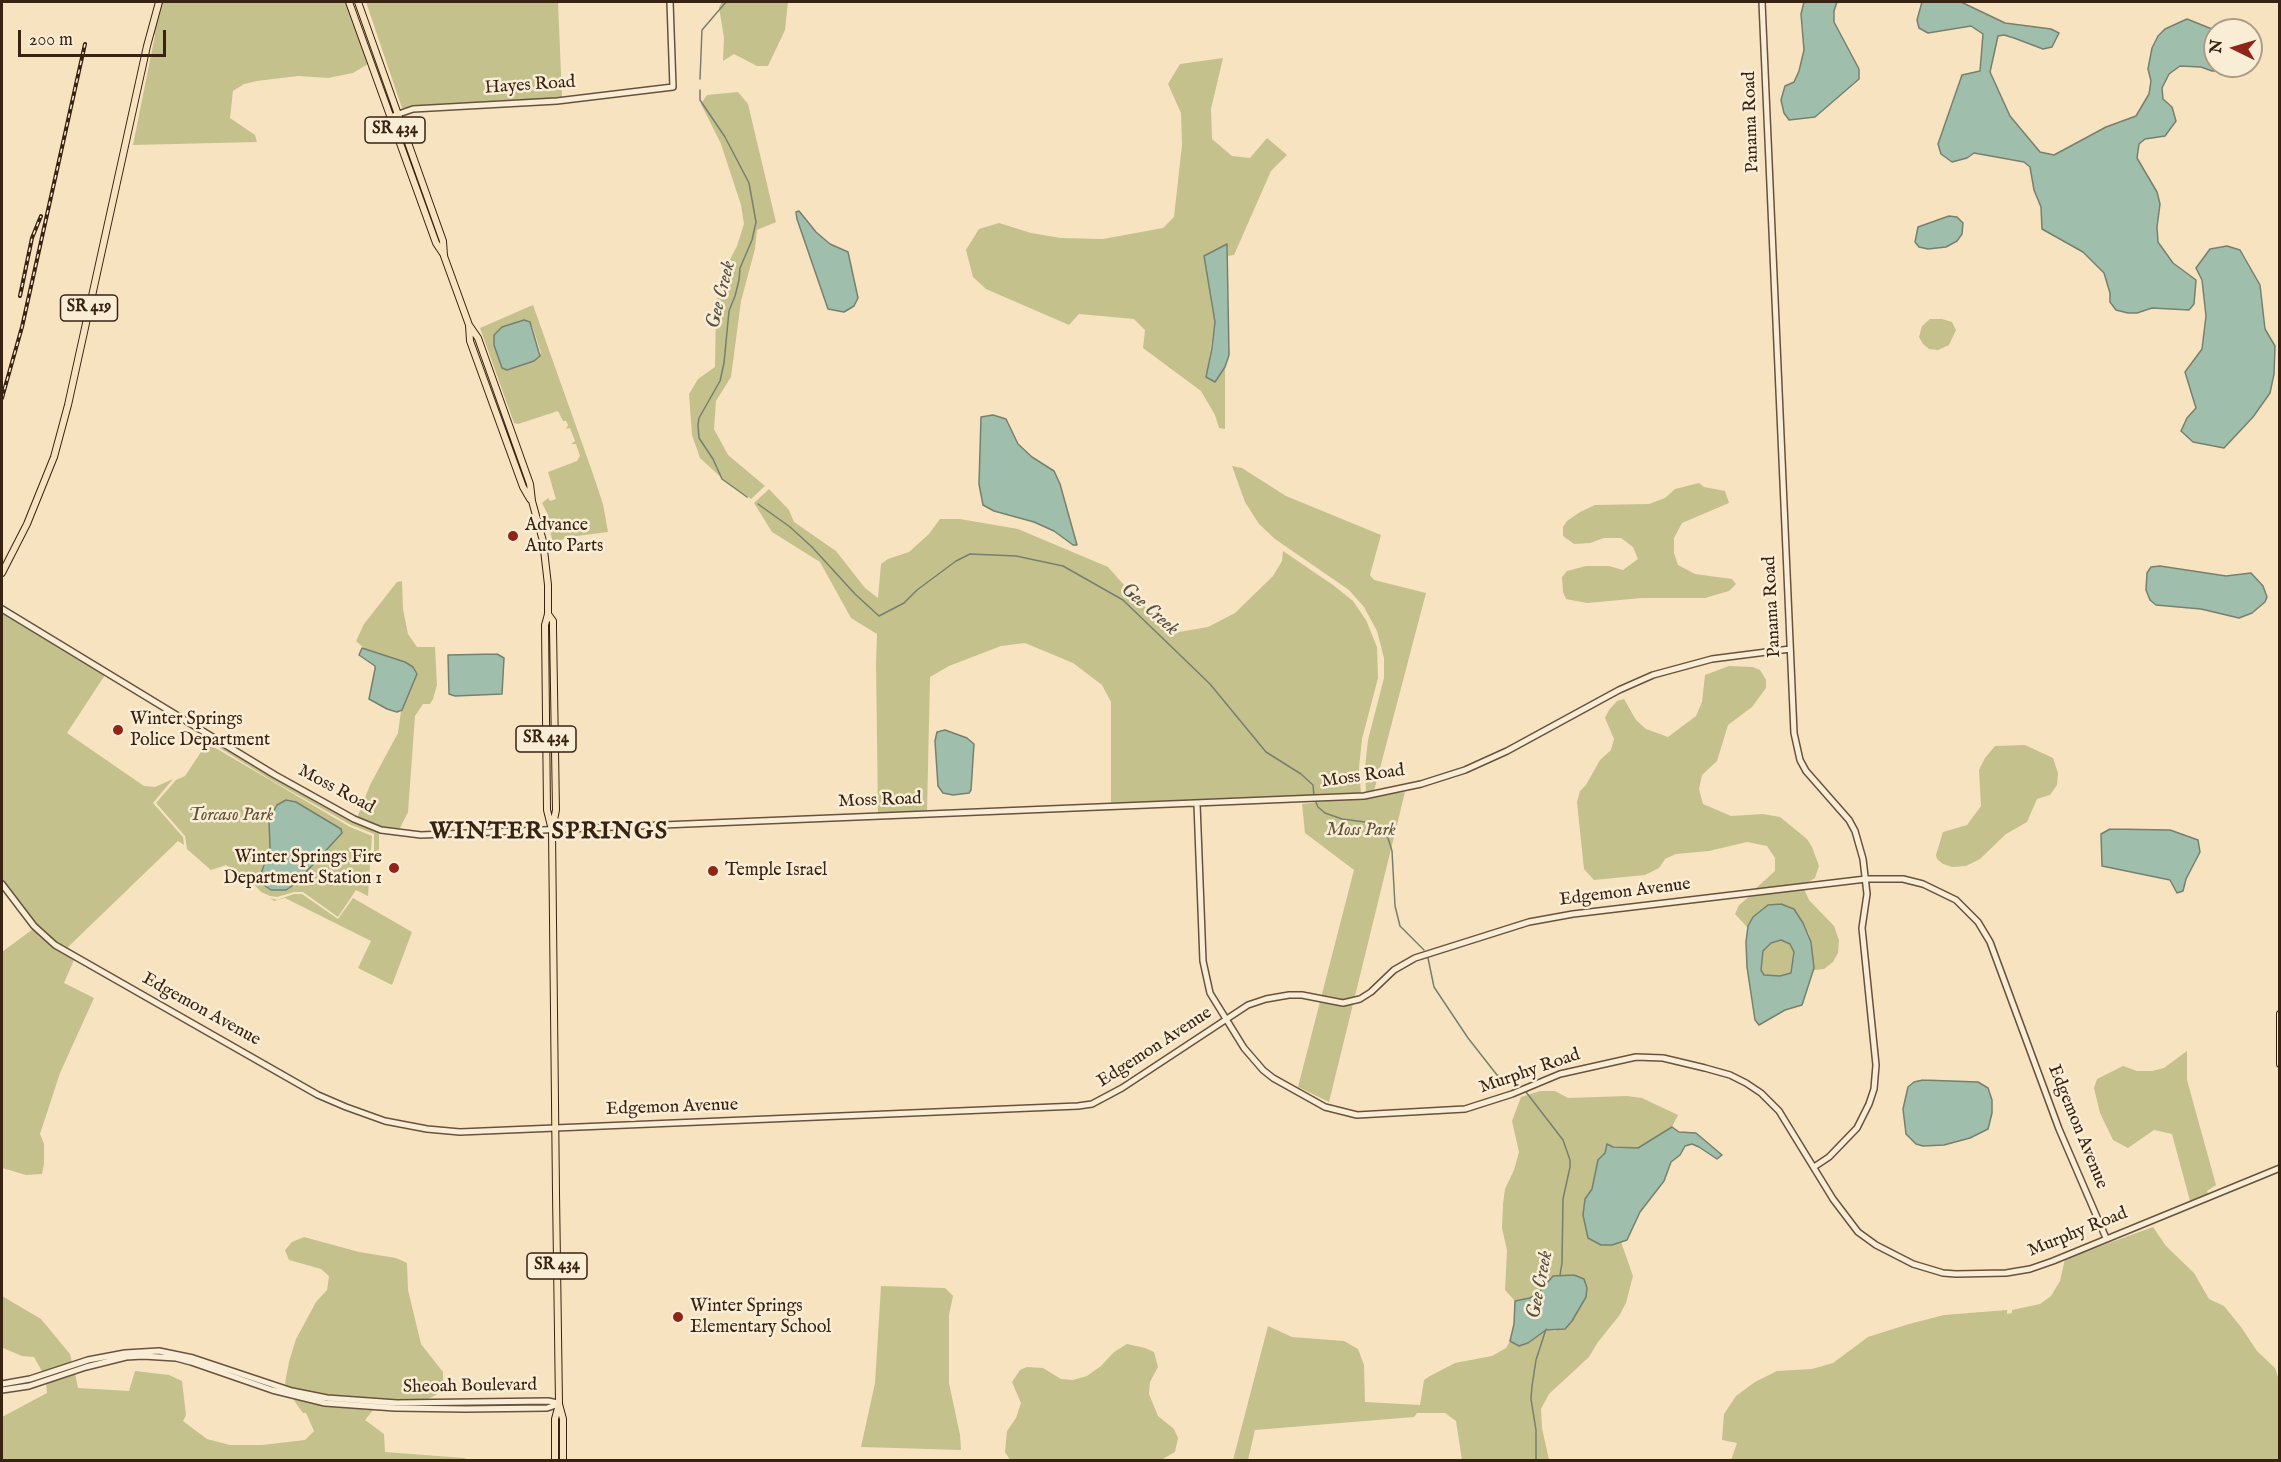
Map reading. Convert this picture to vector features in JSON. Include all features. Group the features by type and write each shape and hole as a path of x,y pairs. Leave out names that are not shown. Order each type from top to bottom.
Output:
{"main road":[{"name":"SR 419","path":"2,573 41,494 57,446 147,46 159,2"},
{"name":"SR 434","path":"349,2 436,243 444,256 469,325 478,338 530,484 532,501 545,549 548,585 548,614 545,625 547,810 552,830"},
{"name":"SR 434","path":"358,2 443,241 444,256"},
{"name":"SR 434","path":"548,614 553,621 554,656 556,810 552,830 555,1128 559,1404 563,1419 563,1461"},
{"path":"545,648 548,648 554,656"},
{"path":"2280,1014 2280,1064"},
{"name":"SR 434","path":"555,1461 555,1419 559,1404"}],"street":[{"name":"Hayes Road","path":"390,117 413,109 557,100 673,87 670,2"},
{"name":"Panama Road","path":"1762,2 1794,733 1800,760 1815,783 1848,820 1855,831 1863,859 1867,904 1862,928 1876,1065 1874,1089 1857,1128 1829,1157 1814,1167"},
{"name":"Moss Road","path":"2,609 275,775 368,825 396,833 421,835 1197,804 1307,799 1383,792 1429,782 1465,770 1517,746 1619,690 1674,668 1712,659 1790,649"},
{"name":"Murphy Road","path":"1197,804 1204,971 1210,993 1254,1060 1273,1078 1325,1107 1357,1115 1465,1109 1560,1074 1636,1057 1663,1058 1705,1068 1730,1075 1761,1094 1779,1111 1833,1199 1858,1232 1898,1257 1943,1273 1981,1274 2021,1271 2053,1261 2280,1168"},
{"name":"Edgemon Avenue","path":"2,884 34,926 55,945 318,1095 385,1121 427,1129 460,1132 1078,1106 1101,1101 1248,1005 1277,996 1302,995 1343,1002 1360,999 1371,992 1394,970 1415,958 1498,931 1552,917 1866,879 1904,879 1923,884 1956,900 1978,922 1990,942 2060,1129 2106,1238"},
{"name":"Sheoah Boulevard","path":"2,1384 30,1379 88,1360 125,1353 159,1351 193,1358 299,1394 327,1398 397,1403 548,1401 559,1404"},
{"name":"Sheoah Boulevard","path":"2,1390 29,1386 86,1367 126,1357 151,1356 191,1362 281,1393 325,1403 395,1408 465,1409 547,1408 559,1404"}],"green space":[{"path":"162,2 346,2 368,64 353,73 328,78 298,76 257,81 244,84 233,91 230,118 255,135 257,142 133,145 155,35 153,34"},
{"path":"366,2 558,2 562,97 402,108"},
{"path":"722,2 788,2 785,30 768,66 757,66 734,54 723,61 724,38 719,7"},
{"path":"1223,58 1211,109 1212,139 1232,156 1250,158 1267,138 1287,155 1271,171 1234,255 1227,256 1228,248 1204,256 1215,322 1206,377 1215,381 1225,367 1225,429 1219,428 1215,415 1201,391 1143,348 1145,330 1134,319 1079,314 1069,325 986,289 973,277 966,250 979,229 999,223 1031,233 1061,238 1103,239 1163,228 1174,217 1182,145 1181,113 1168,84 1180,64"},
{"path":"738,92 748,104 776,222 757,230 755,249 741,301 731,377 716,401 714,429 728,455 765,486 751,499 726,482 700,458 692,435 689,394 698,379 715,367 716,308 720,279 737,246 744,224 741,205 721,144 701,104 707,95"},
{"path":"533,305 603,504 608,532 569,537 553,543 548,515 542,503 548,498 550,501 556,499 548,472 577,461 580,456 576,444 571,444 575,441 570,428 566,429 568,425 558,411 518,424 514,423 480,328","holes":["532,325 541,353 534,361 507,370 502,368 494,335 502,327"]},
{"path":"1930,319 1952,322 1956,330 1949,345 1938,350 1929,349 1923,344 1919,337 1922,326"},
{"path":"1232,466 1242,468 1286,496 1381,535 1370,575 1374,580 1426,593 1374,791 1366,793 1365,768 1368,740 1384,678 1384,658 1377,631 1364,607 1349,590 1275,539 1259,524 1245,502"},
{"path":"1699,483 1704,487 1725,491 1729,503 1682,523 1674,538 1674,553 1678,565 1695,574 1732,579 1736,584 1729,591 1705,598 1642,598 1587,603 1566,599 1562,577 1567,571 1586,566 1609,566 1623,570 1638,559 1633,547 1621,538 1604,538 1590,543 1574,544 1563,536 1563,527 1567,521 1595,505 1649,504 1665,498 1675,489"},
{"path":"769,489 789,510 794,522 836,551 865,588 878,598 881,564 888,559 909,552 929,534 940,519 960,519 1018,529 1108,567 1124,585 1123,588 1128,589 1165,627 1179,632 1208,627 1235,613 1273,576 1282,561 1283,551 1353,601 1366,620 1377,647 1378,678 1362,739 1359,768 1361,793 1111,803 1111,702 1102,685 1073,663 1025,643 1001,646 949,666 930,677 927,812 878,814 877,634 851,618 820,562 772,532 754,503"},
{"path":"402,581 403,609 408,634 417,647 435,647 437,685 430,704 423,704 415,716 408,812 399,830 357,818 370,785 398,733 401,711 413,667 405,662 367,651 356,641 364,624 397,582"},
{"path":"2,612 105,675 67,733 144,786 155,787 173,779 153,803 183,837 184,845 178,841 67,948 44,933 2,880"},
{"path":"1729,666 1753,667 1760,670 1766,680 1766,688 1752,707 1728,725 1717,761 1702,775 1699,789 1703,804 1731,816 1763,814 1780,817 1807,839 1812,847 1819,866 1815,878 1805,884 1754,890 1775,871 1775,858 1767,846 1747,842 1709,851 1676,854 1665,859 1659,868 1645,875 1594,880 1584,869 1577,802 1580,791 1600,760 1611,750 1614,739 1605,718 1609,710 1617,701 1624,699 1636,720 1646,729 1668,737 1696,716 1702,702 1705,675"},
{"path":"212,739 350,821 379,832 379,854 374,853 374,834 351,825 271,780 210,742"},
{"name":"Torcaso Park","path":"207,743 350,827 372,836 368,896 356,890 338,917 303,892 277,897 270,896 261,892 249,879 226,865 211,870 187,849 185,836 156,803 176,780 185,776"},
{"path":"2025,745 2053,758 2058,773 2057,785 2050,795 2037,799 2027,822 2006,834 1980,859 1966,866 1952,867 1943,864 1936,855 1943,832 1967,825 1981,806 1979,770 1985,758 1995,746"},
{"name":"Moss Park","path":"1405,792 1329,1102 1298,1087 1354,870 1305,833 1302,804"},
{"path":"1804,889 1809,900 1834,926 1839,940 1838,953 1833,962 1824,969 1814,970 1809,934 1798,914 1748,926 1748,928 1735,914 1739,905 1750,896"},
{"path":"294,894 302,894 338,919 353,898 412,932 392,985 358,968 371,941 285,898 274,901 270,898 277,900"},
{"path":"33,929 74,960 64,983 94,998 60,1073 40,1134 44,1144 42,1174 26,1175 2,1168 2,952"},
{"path":"1781,940 1790,944 1794,952 1791,973 1780,976 1764,975 1761,971 1763,951 1771,943"},
{"path":"2187,1051 2187,1080 2216,1185 2207,1191 2208,1194 2190,1201 2172,1134 2154,1130 2128,1148 2113,1140 2100,1113 2094,1088 2097,1079 2123,1066 2137,1071 2152,1071 2164,1068"},
{"path":"1540,1091 1555,1091 1568,1098 1627,1096 1642,1098 1678,1115 1672,1127 1638,1148 1615,1146 1598,1160 1592,1189 1585,1199 1583,1215 1586,1226 1601,1245 1621,1242 1633,1276 1626,1303 1619,1316 1589,1357 1549,1394 1541,1409 1542,1428 1549,1460 1462,1460 1456,1421 1445,1413 1417,1413 1414,1417 1255,1430 1248,1460 1233,1460 1268,1326 1292,1337 1344,1341 1358,1349 1364,1365 1365,1402 1420,1405 1424,1380 1430,1376 1455,1363 1492,1356 1506,1348 1510,1341 1519,1346 1546,1330 1555,1331 1572,1321 1586,1297 1553,1276 1541,1290 1530,1298 1515,1301 1505,1290 1507,1250 1502,1228 1503,1204 1505,1189 1519,1152 1512,1121 1521,1097"},
{"path":"2153,1227 2166,1246 2194,1273 2209,1299 2224,1306 2257,1351 2275,1368 2279,1380 2279,1460 1731,1460 1737,1443 1722,1440 1724,1414 1736,1396 1755,1382 1777,1371 1812,1369 1833,1363 1868,1337 1909,1324 1944,1315 2007,1310 2007,1314 2012,1313 2012,1310 2040,1304 2051,1296 2060,1281 2065,1259"},
{"path":"304,1237 359,1252 396,1258 407,1263 408,1290 421,1344 443,1372 443,1383 436,1395 426,1400 397,1401 327,1396 287,1387 285,1383 296,1339 316,1302 327,1290 329,1276 321,1269 289,1260 285,1250 292,1242"},
{"path":"881,1286 945,1288 953,1296 949,1315 949,1383 961,1450 861,1447 875,1383"},
{"path":"2,1296 41,1319 70,1354 72,1363 43,1373 34,1357 22,1356 3,1348"},
{"path":"1127,1344 1154,1352 1158,1367 1150,1382 1149,1394 1158,1416 1174,1429 1178,1438 1175,1452 1161,1460 1010,1460 1005,1452 1007,1431 1016,1418 1021,1403 1012,1382 1020,1370 1027,1367 1043,1368 1061,1379 1073,1380 1087,1376 1101,1366 1114,1352"},
{"path":"135,1371 169,1375 182,1381 186,1415 183,1421 207,1439 230,1445 262,1445 305,1440 314,1431 306,1413 303,1413 293,1399 325,1406 373,1410 365,1420 384,1434 385,1452 470,1460 2,1460 2,1417 47,1393 46,1383 75,1373 78,1388 129,1391"}],"shaded area":[{"path":"1804,2 1837,2 1834,22 1859,69 1859,79 1815,117 1789,120 1784,113 1781,100 1785,86 1794,82 1804,50 1801,14"},
{"path":"1922,2 1961,2 2005,23 2051,29 2059,33 2052,47 2043,49 2004,35 1998,36 1990,72 2010,116 2040,152 2054,155 2106,127 2136,116 2149,94 2151,81 2148,69 2152,48 2158,36 2165,29 2187,19 2203,25 2203,68 2180,66 2169,74 2162,88 2163,99 2172,107 2176,121 2165,136 2145,139 2139,144 2137,158 2157,192 2160,204 2158,242 2173,263 2196,280 2194,304 2189,310 2152,308 2137,313 2128,313 2116,310 2110,302 2110,293 2104,273 2083,252 2042,229 2041,207 2034,190 2030,167 2024,162 1974,153 1967,158 1952,162 1941,154 1938,144 1962,75 1980,71 1983,34 1971,26 1928,33 1919,28 1917,20"},
{"path":"799,211 816,232 830,244 848,252 858,298 854,306 844,312 828,309 797,219 796,212"},
{"path":"1949,216 1957,217 1963,223 1962,234 1957,241 1946,247 1928,249 1919,247 1915,242 1918,227"},
{"path":"1227,244 1229,355 1225,367 1215,382 1206,377 1215,322 1204,256"},
{"path":"2227,246 2240,250 2260,285 2265,329 2275,346 2274,374 2270,393 2253,417 2224,448 2193,442 2181,431 2187,418 2196,408 2185,372 2202,349 2206,316 2202,280 2196,268 2210,249"},
{"path":"524,320 530,322 540,356 534,361 507,370 502,368 494,345 494,335 502,327"},
{"path":"993,415 1006,419 1018,444 1032,457 1054,471 1060,484 1077,545 1073,545 1054,531 1034,522 994,511 983,505 979,484 981,417"},
{"path":"2160,566 2226,576 2251,573 2263,586 2267,597 2265,602 2252,613 2239,618 2201,609 2156,605 2150,600 2146,590 2147,573 2151,567"},
{"path":"362,648 405,662 413,667 417,674 402,710 397,712 387,709 369,699 375,666 359,655"},
{"path":"497,654 504,658 502,694 455,696 449,694 448,655"},
{"path":"945,730 967,738 974,744 969,793 953,795 943,793 938,786 935,741 937,732"},
{"path":"286,800 296,802 341,829 342,833 295,884 286,890 271,890 264,885 260,877 270,847 269,820 277,805"},
{"path":"2110,829 2170,830 2198,840 2200,852 2186,879 2183,891 2177,893 2170,880 2102,866 2101,834"},
{"path":"1781,904 1794,909 1811,942 1814,968 1802,1005 1785,1010 1759,1025 1755,1020 1747,967 1746,942 1748,926 1753,917 1768,905","holes":["1781,940 1790,944 1794,952 1791,973 1780,976 1764,975 1761,970 1763,951 1771,943"]},
{"path":"1923,1080 1978,1082 1988,1088 1992,1100 1992,1113 1988,1129 1970,1138 1944,1145 1916,1144 1906,1134 1903,1109 1908,1087 1914,1082"},
{"path":"1672,1127 1679,1132 1696,1133 1722,1155 1717,1159 1692,1144 1685,1146 1680,1155 1671,1162 1664,1181 1640,1212 1627,1240 1612,1245 1601,1245 1588,1238 1583,1215 1585,1199 1592,1189 1598,1160 1605,1153 1607,1144 1613,1147 1638,1148"},
{"path":"1574,1275 1584,1279 1587,1288 1586,1297 1565,1329 1546,1330 1528,1343 1519,1346 1510,1341 1514,1324 1515,1301 1530,1298 1541,1290 1553,1276"}],"waterway":[{"name":"Gee Creek","path":"700,79 702,30 726,2"},
{"name":"Gee Creek","path":"700,90 700,100 725,137 749,183 756,222 752,240 740,268 735,296 729,311 720,381 699,418 699,438 713,459 722,479 747,497"},
{"name":"Gee Creek","path":"758,504 790,527 812,547 855,594 879,616 904,603 917,590 956,561 970,554 1016,556 1063,566 1123,600 1210,684 1266,752 1301,774 1313,785 1314,796"},
{"name":"Gee Creek","path":"1315,800 1318,807 1325,813 1342,819 1365,822 1388,838 1392,851 1395,906 1400,926 1424,950"},
{"name":"Gee Creek","path":"1428,958 1434,987 1468,1038 1497,1075 1520,1085"},
{"name":"Gee Creek","path":"1526,1092 1563,1140 1570,1160 1563,1199 1560,1275"},
{"name":"Gee Creek","path":"1536,1460 1536,1430 1531,1399 1536,1360 1546,1329"}],"railway":[{"path":"2,398 22,327 85,44"},
{"path":"20,296 32,238 41,216"}],"place":[{"name":"Advance Auto Parts","path":"513,536"},
{"name":"Winter Springs Police Department","path":"118,730"},
{"name":"Winter Springs Fire Department Station 1","path":"394,868"},
{"name":"Temple Israel","path":"713,871"},
{"name":"Winter Springs Elementary School","path":"678,1317"}],"district":[{"name":"WINTER SPRINGS","path":"549,833"}]}
